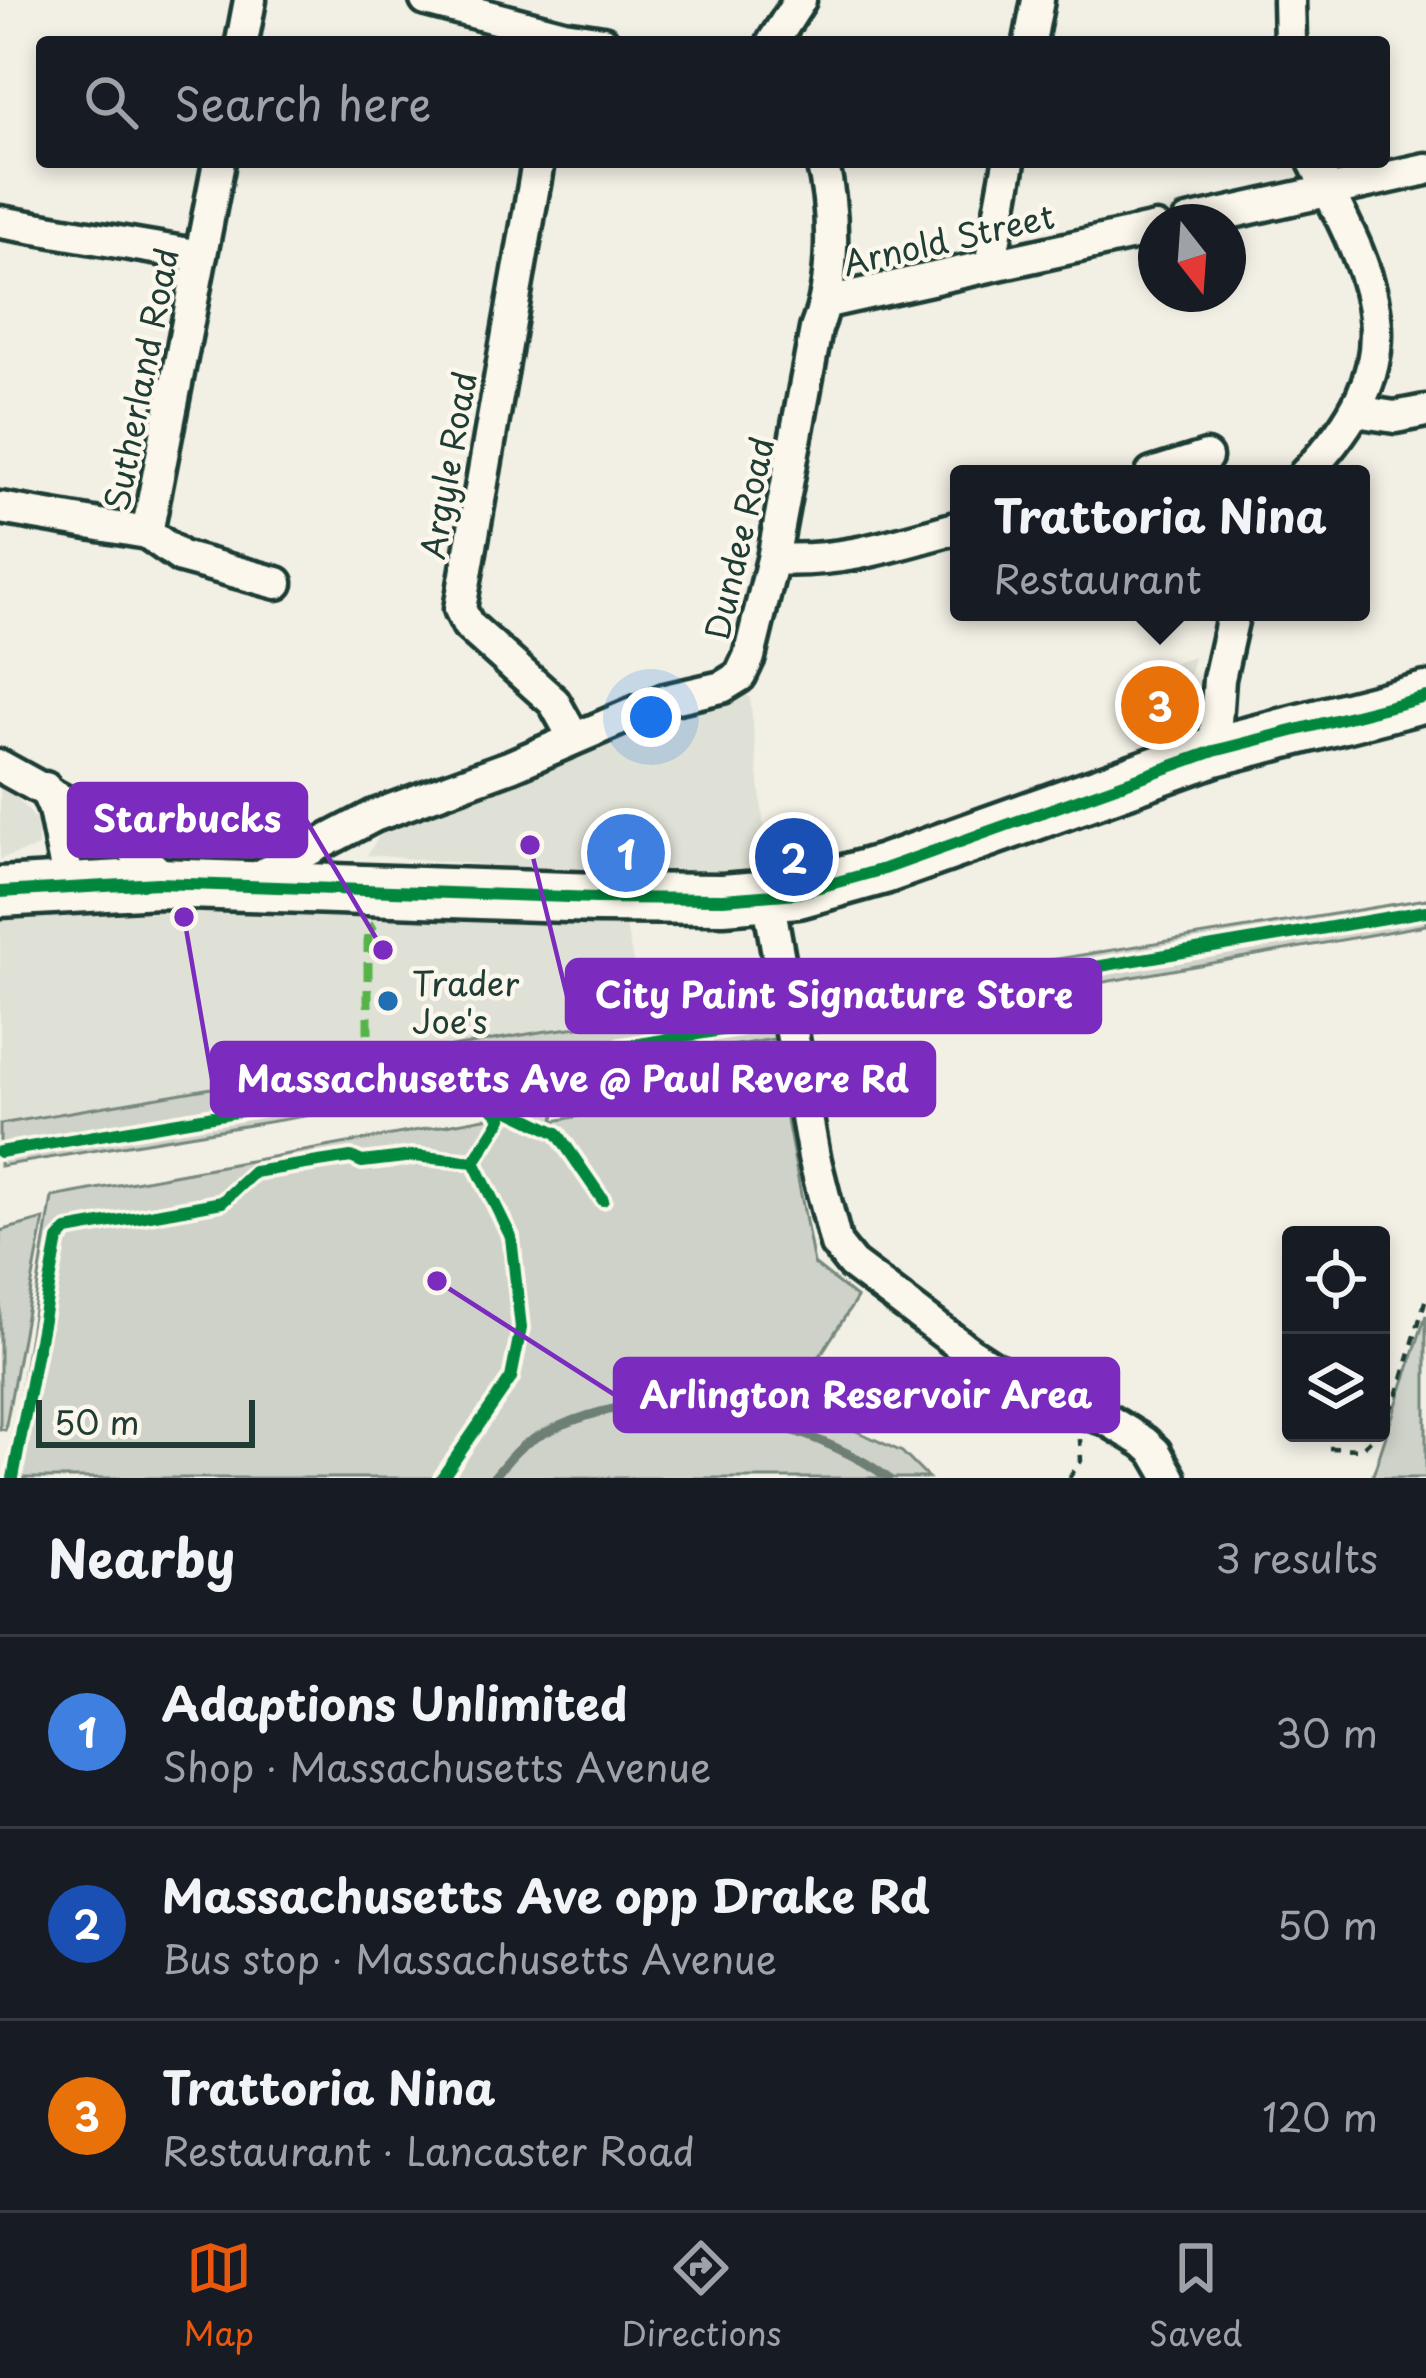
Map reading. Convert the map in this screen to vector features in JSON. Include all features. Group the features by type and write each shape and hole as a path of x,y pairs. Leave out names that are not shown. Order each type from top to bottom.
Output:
{"main road":[{"path":"0,892 69,885 170,884 597,898 767,897 842,884 1214,751 1426,697"}],"street":[{"path":"243,36 250,0"},
{"path":"777,36 800,0"},
{"path":"1031,36 1038,0"},
{"path":"1289,0 1290,36"},
{"path":"435,1 553,36"},
{"name":"Sutherland Road","path":"0,508 147,533 218,168"},
{"name":"Argyle Road","path":"537,168 460,609 468,625 554,702 574,738"},
{"name":"Dundee Road","path":"240,886 374,816 664,700 722,687 740,676 773,559 816,329 827,302 832,199 824,168"},
{"path":"990,266 1008,168"},
{"path":"1312,465 1355,411 1369,385 1377,325 1375,301 1317,168"},
{"path":"1246,209 1426,169"},
{"path":"0,222 201,256"},
{"name":"Arnold Street","path":"827,302 1138,233"},
{"path":"1355,411 1395,417 1426,411"},
{"path":"1181,465 1206,457"},
{"path":"773,559 852,557 950,530"},
{"path":"147,533 181,557 277,583"},
{"path":"1214,751 1219,680 1232,621"},
{"path":"0,766 105,824 170,884"},
{"path":"45,788 69,885"},
{"path":"767,897 830,1229 840,1249 872,1281 1040,1398 1106,1419 1144,1442 1170,1478"}],"path":[{"path":"368,1061 404,1057 408,1080"},
{"path":"1390,1410 1426,1298"},
{"path":"1070,1478 1081,1460 1082,1412"},
{"path":"1329,1448 1361,1449 1368,1442"}],"shaded area":[{"path":"1194,657 1180,713 1145,733 1126,676"},
{"path":"739,691 750,697 769,874 646,878 367,855 386,825 644,718"},
{"path":"0,786 12,792 38,822 38,847 0,859"},
{"path":"1426,899 1426,925 896,1019 0,1166 0,1124 540,1032 879,988"},
{"path":"85,902 375,909 626,925 644,1018 0,1124 0,909"},
{"path":"779,1078 814,1264 857,1298 791,1401 902,1452 928,1478 7,1478 52,1197 556,1105 554,1121"},
{"path":"44,1219 5,1430 0,1429 0,1231"},
{"path":"1426,1315 1426,1478 1372,1478 1384,1442 1390,1442 1390,1424"}],"waterway":[{"path":"493,1478 521,1447 549,1431 603,1411 659,1404 728,1413 801,1433 888,1478"}],"marked path":[{"path":"368,1061 368,929 375,925"}],"cycle path":[{"path":"0,892 158,883 597,898 723,899 798,893 884,869 1214,751 1426,697"},
{"path":"0,1152 1426,911"},
{"path":"442,1478 511,1378 521,1328 511,1237 474,1162 502,1118 482,1097 482,1068"},
{"path":"489,1100 557,1133 603,1200"},
{"path":"13,1478 58,1240 67,1230 222,1202 254,1172 351,1157 362,1162 413,1156 474,1162"}],"place":[{"name":"Trattoria Nina","path":"1160,705"},
{"name":"City Paint Signature Store","path":"530,845"},
{"name":"Adaptions Unlimited","path":"626,853"},
{"name":"Massachusetts Ave opp Drake Rd","path":"794,857"},
{"name":"Massachusetts Ave @ Paul Revere Rd","path":"184,917"},
{"name":"Starbucks","path":"383,950"},
{"name":"Trader Joe's","path":"388,1001"},
{"name":"Arlington Reservoir Area","path":"437,1281"}]}
